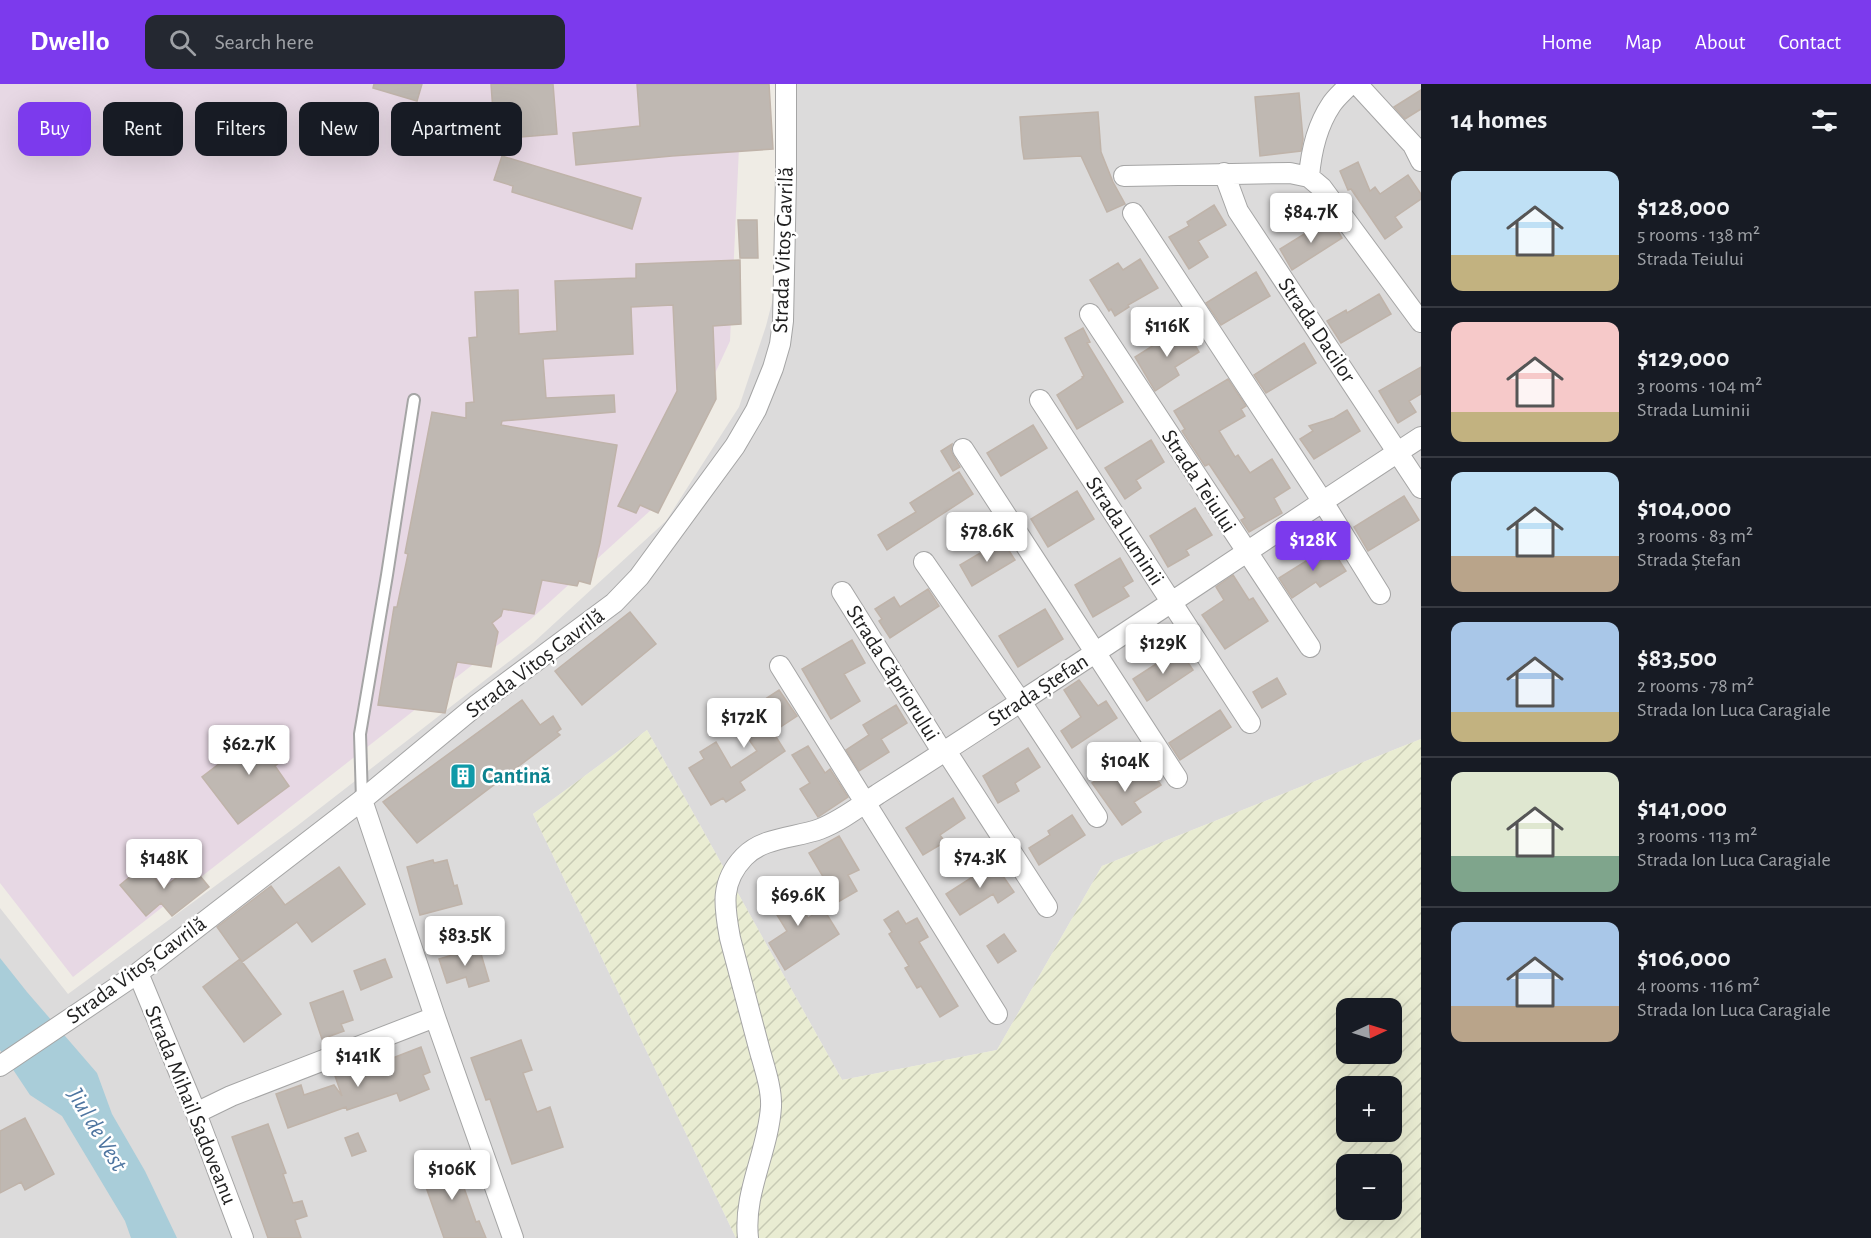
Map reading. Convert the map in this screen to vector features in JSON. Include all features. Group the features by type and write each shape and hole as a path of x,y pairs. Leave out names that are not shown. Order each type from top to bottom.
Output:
{"street":[{"name":"Strada Vitoș Gavrilă","path":"0,1066 138,972 362,800 478,704 614,603 639,577 735,446 756,410 773,368 780,344 783,321 786,84"},
{"path":"1310,177 1311,160 1323,118 1350,84"},
{"path":"1357,84 1418,152"},
{"name":"Strada Dacilor","path":"1224,173 1238,211 1421,488"},
{"path":"1124,176 1290,173 1310,177 1322,188 1421,322"},
{"path":"1133,213 1323,502 1380,594"},
{"name":"Strada Teiului","path":"1090,314 1310,647"},
{"name":"Strada Luminii","path":"1040,400 1250,723"},
{"name":"Strada Ștefan","path":"748,1238 746,1222 771,1105 766,1076 730,938 725,898 727,882 736,866 746,855 770,842 802,835 830,824 866,802 1421,437"},
{"path":"963,449 1177,778"},
{"path":"924,562 1021,702 1096,817"},
{"name":"Strada Căpriorului","path":"842,592 1047,907"},
{"path":"780,666 997,1014"},
{"path":"362,800 513,1238"},
{"name":"Strada Mihail Sadoveanu","path":"138,972 196,1113 243,1238"},
{"path":"196,1113 231,1096 435,1017"}],"lane":[{"path":"362,800 360,734 414,400"}],"shaded area":[{"path":"0,84 742,84 730,341 652,509 531,619 73,977 0,883"},
{"path":"793,84 1421,84 1421,739 1102,866 997,1050 842,1080 647,730 533,814 736,1238 0,1238 0,908 68,994 297,826 533,643 666,521 739,407 766,326 794,216"}],"green space":[{"path":"647,730 842,1080 997,1050 1102,866 1421,739 1421,1238 736,1238 533,814"}],"water":[{"name":"Jiul de Vest","path":"0,958 97,1073 112,1114 145,1171 177,1238 131,1238 125,1221 62,1116 30,1095 0,1050"}],"building":[{"path":"374,84 422,84 417,101 373,88"},
{"path":"491,84 553,84 557,134 522,137 522,102 492,102"},
{"path":"637,84 769,84 773,149 576,165 573,133 640,126"},
{"path":"1421,90 1421,109 1405,119 1394,107"},
{"path":"1299,93 1303,139 1301,151 1260,156 1255,97"},
{"path":"1098,112 1101,152 1125,204 1107,212 1081,156 1024,159 1022,146 1020,117"},
{"path":"502,156 641,198 632,229 512,192 513,186 494,180"},
{"path":"1358,162 1370,191 1375,187 1380,194 1408,175 1421,194 1421,199 1395,217 1402,227 1385,239 1351,189 1348,190 1340,171"},
{"path":"1214,205 1226,225 1198,241 1208,257 1189,269 1169,237 1189,226 1187,222"},
{"path":"1330,218 1342,238 1292,270 1280,249"},
{"path":"738,220 757,220 758,258 740,258"},
{"path":"1140,259 1158,288 1128,305 1129,307 1115,316 1111,309 1109,311 1090,280 1118,263 1123,270"},
{"path":"740,260 741,324 713,326 716,399 658,513 640,505 636,513 618,506 677,391 673,305 631,307 633,354 543,359 546,398 614,395 615,412 502,421 501,425 617,445 600,543 590,584 579,581 577,586 542,580 534,614 503,609 501,616 492,623 498,632 491,667 457,662 445,713 378,705 394,607 397,607 408,554 405,553 432,412 466,418 466,403 474,402 469,338 477,337 475,292 518,290 519,334 557,331 555,281 636,278 636,264"},
{"path":"1256,272 1270,296 1221,325 1206,303"},
{"path":"1379,294 1391,314 1341,343 1327,321 1346,310 1347,313"},
{"path":"1184,326 1199,352 1175,367 1179,375 1155,391 1135,357"},
{"path":"1083,328 1090,342 1087,343 1123,402 1077,429 1057,395 1084,376 1065,338"},
{"path":"1304,343 1316,363 1266,393 1254,375"},
{"path":"1421,367 1421,394 1409,401 1416,412 1398,423 1379,391"},
{"path":"1228,379 1246,406 1241,409 1245,416 1219,431 1235,457 1238,455 1250,473 1272,459 1290,488 1274,498 1282,513 1249,532 1241,520 1245,518 1209,464 1205,466 1182,431 1185,429 1174,411"},
{"path":"1347,410 1360,431 1314,459 1300,439 1313,431 1309,426 1334,418"},
{"path":"1033,425 1047,448 1001,476 987,453"},
{"path":"1151,440 1164,462 1136,480 1141,488 1125,499 1105,468"},
{"path":"952,444 951,450 960,467 953,471 941,451"},
{"path":"959,472 973,494 887,550 878,535 916,512 910,503"},
{"path":"1077,491 1094,519 1048,547 1031,519"},
{"path":"1404,496 1419,520 1368,551 1354,527"},
{"path":"1195,508 1212,535 1186,550 1189,555 1168,567 1150,536"},
{"path":"1002,540 1015,560 972,586 960,565"},
{"path":"1330,546 1346,571 1320,587 1316,582 1292,598 1279,578"},
{"path":"1120,558 1133,581 1123,587 1129,596 1093,617 1075,585"},
{"path":"1233,575 1249,600 1253,598 1268,621 1225,649 1202,615 1224,600 1216,587"},
{"path":"928,589 939,606 890,638 879,621 882,619 875,609 894,597 900,607"},
{"path":"1045,609 1063,639 1018,667 999,636"},
{"path":"630,612 656,644 582,705 555,671"},
{"path":"852,640 865,663 844,674 860,701 831,719 802,669"},
{"path":"1179,649 1193,670 1147,701 1133,679"},
{"path":"1277,678 1286,694 1262,708 1253,692"},
{"path":"1079,680 1098,706 1106,701 1117,718 1072,748 1061,731 1081,717 1064,690"},
{"path":"779,690 797,716 773,732 785,751 740,782 745,790 726,802 723,798 711,805 689,768 704,759 700,752 716,742 731,768 757,751 731,714 743,706 747,711"},
{"name":"Cantină","path":"522,700 540,725 553,716 561,729 557,732 560,735 417,843 383,802"},
{"path":"896,705 907,723 881,739 889,752 859,771 846,750 869,735 863,725"},
{"path":"1220,710 1231,727 1180,760 1169,743"},
{"path":"267,727 288,756 275,766 289,786 238,824 202,777"},
{"path":"808,746 825,773 830,769 848,797 818,817 800,789 810,783 792,755"},
{"path":"1028,748 1040,767 1015,783 1019,791 998,803 983,776"},
{"path":"1149,768 1161,785 1134,802 1141,812 1122,825 1092,783 1112,769 1124,786"},
{"path":"953,798 965,818 940,835 945,842 923,855 906,828"},
{"path":"1072,815 1085,835 1039,865 1029,848 1050,835 1048,831"},
{"path":"839,836 859,870 848,875 857,891 838,902 809,853"},
{"path":"433,860 434,863 447,860 462,904 420,915 407,867"},
{"path":"994,863 1014,892 998,903 993,894 960,915 946,894"},
{"path":"144,865 163,888 192,866 209,887 172,916 161,903 146,916 120,885"},
{"path":"339,867 365,904 312,942 297,922 242,962 217,927 271,886 285,905"},
{"path":"785,880 808,918 823,908 839,934 785,970 769,943 787,931 764,894"},
{"path":"898,911 906,924 917,918 928,937 919,942 958,1006 940,1017 921,986 917,988 905,968 909,966 889,934 892,932 884,920"},
{"path":"1004,934 1016,951 998,963 987,946"},
{"path":"479,947 489,981 469,987 466,977 447,983 439,959"},
{"path":"240,959 281,1014 244,1042 203,987"},
{"path":"385,959 392,977 361,990 354,971"},
{"path":"343,991 353,1020 341,1024 344,1031 322,1039 310,1003"},
{"path":"521,1040 532,1070 523,1073 537,1112 550,1107 563,1147 512,1164 490,1099 486,1100 471,1058"},
{"path":"421,1047 430,1072 423,1075 429,1089 400,1101 397,1093 347,1110 346,1107 288,1128 276,1094 301,1085 304,1095 334,1085 342,1096 334,1073 356,1065 359,1071"},
{"path":"25,1118 54,1174 25,1190 21,1182 0,1193 0,1131"},
{"path":"268,1124 286,1173 283,1174 293,1203 302,1201 307,1216 295,1220 301,1238 268,1238 232,1137"},
{"path":"358,1133 366,1151 352,1156 345,1138"},
{"path":"460,1159 468,1183 463,1185 476,1222 479,1221 486,1238 444,1238 421,1173"}],"place":[{"name":"Cantină","path":"463,776"}]}
